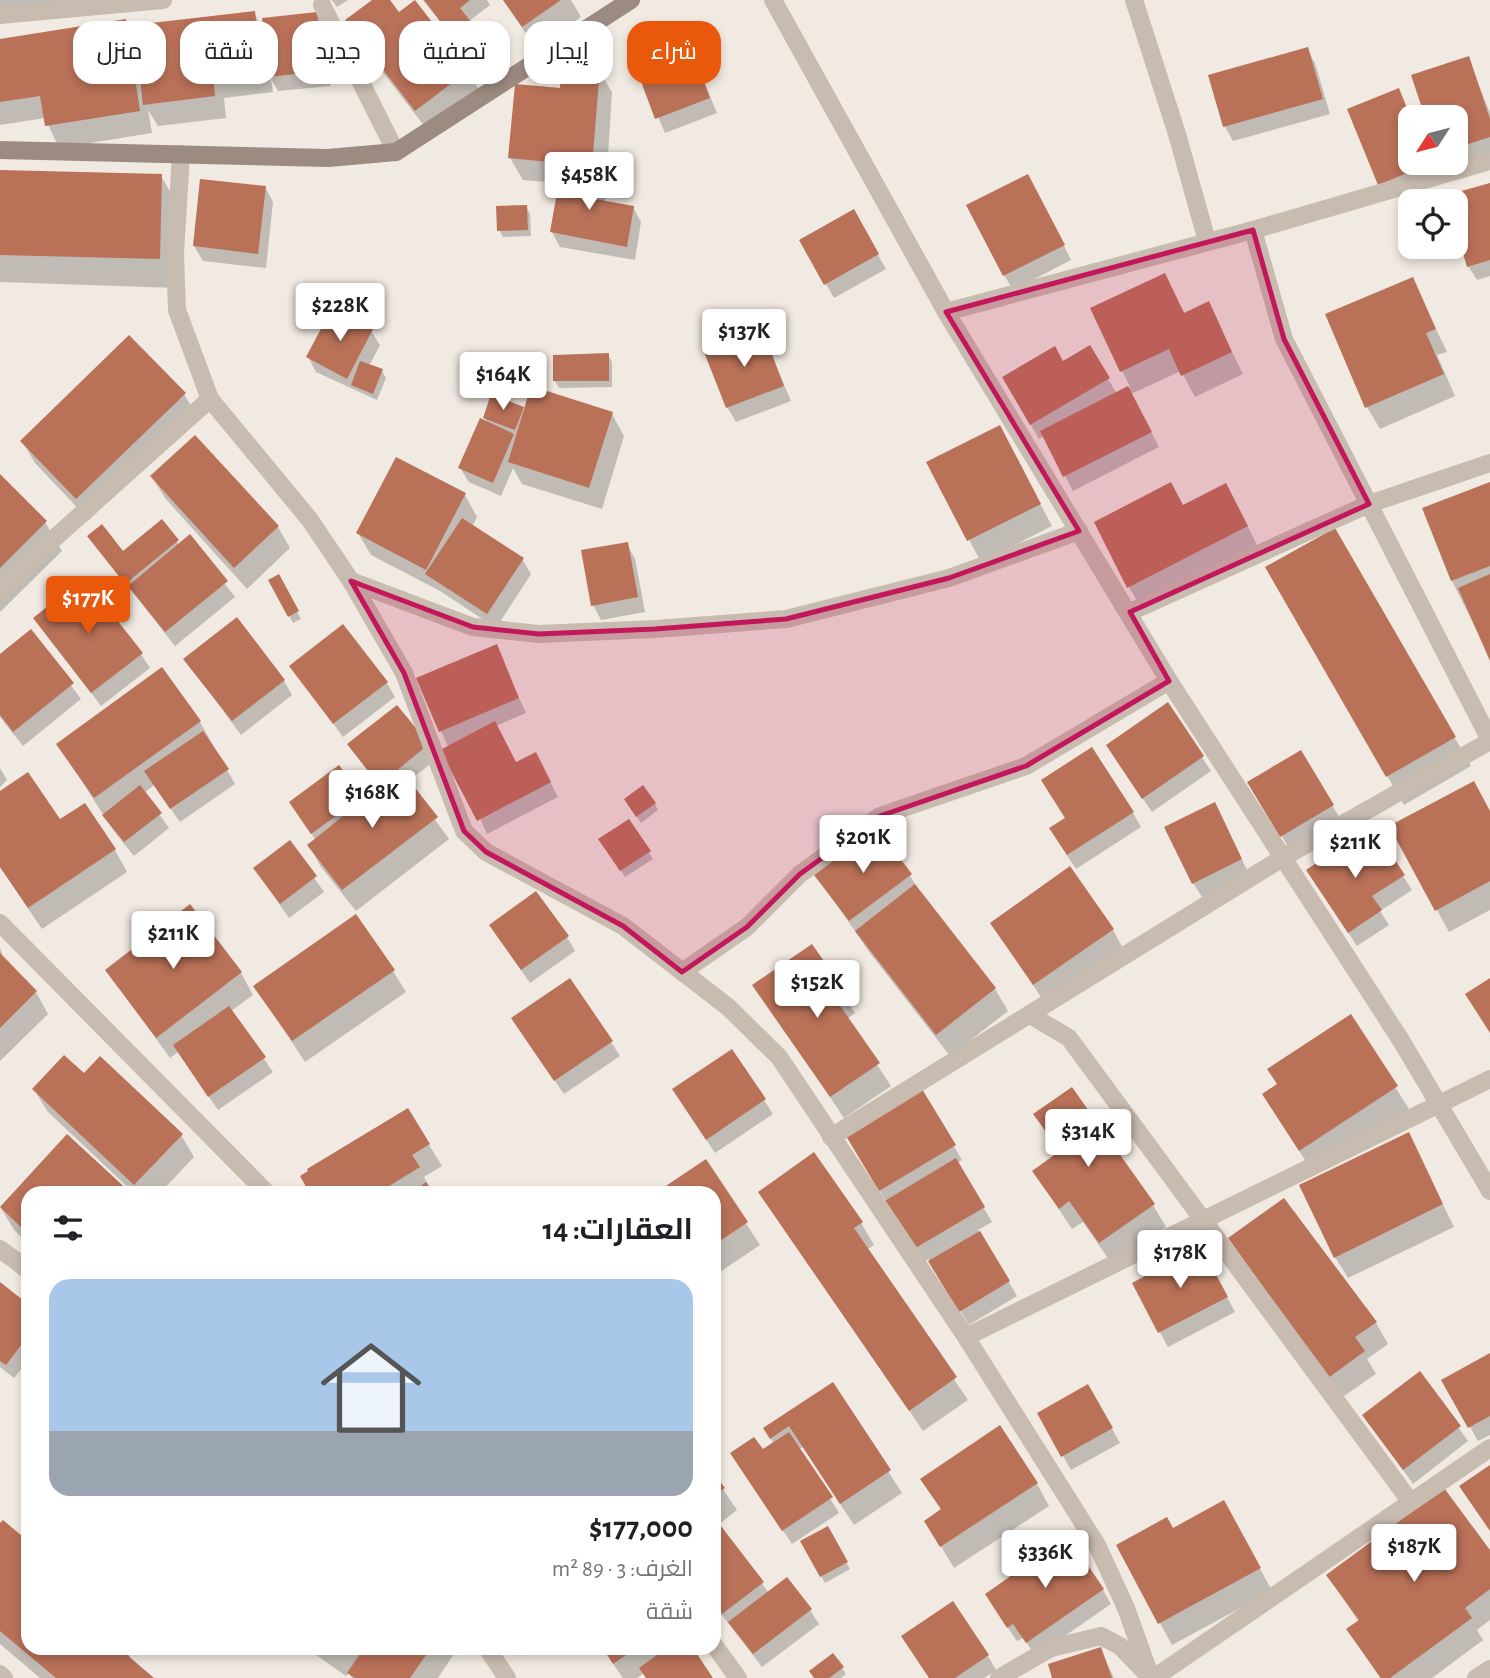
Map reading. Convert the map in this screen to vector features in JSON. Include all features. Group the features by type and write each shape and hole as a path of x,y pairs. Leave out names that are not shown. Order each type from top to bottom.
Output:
{"street":[{"path":"0,15 163,0"},
{"path":"304,0 326,3 396,152"},
{"path":"0,150 328,158 396,152 631,0"},
{"path":"773,0 946,312 1130,612 1169,681 1284,857 1490,1191"},
{"path":"1134,0 1207,241"},
{"path":"181,154 175,254 177,310 210,399 310,520 351,581 404,673 464,831 486,852 623,926 727,1007 779,1057 965,1337 1097,1545 1126,1608 1152,1678"},
{"path":"946,312 1253,230 1490,161"},
{"path":"831,1137 1032,1016 1284,857 1490,741 1284,339 1253,230"},
{"path":"0,591 29,561 210,399"},
{"path":"1130,612 1369,504 1490,463"},
{"path":"351,581 473,627 539,634 655,629 786,619 949,578 1079,531"},
{"path":"682,972 747,927 800,874 880,816 1026,766 1169,681"},
{"path":"0,923 260,1186"},
{"path":"1032,1016 1069,1038 1410,1501"},
{"path":"965,1337 1490,1079"},
{"path":"0,1249 21,1265"},
{"path":"1152,1678 1490,1448"},
{"path":"999,1678 1051,1648 1101,1636 1120,1646 1152,1678"},
{"path":"492,1655 507,1678"},
{"path":"721,1655 738,1678"},
{"path":"1476,1678 1490,1669"},
{"path":"0,1674 4,1678"}],"highlighted area":[{"path":"1253,230 1284,339 1369,504 1130,612 1169,681 1026,766 880,816 800,874 747,927 682,972 623,926 486,852 464,831 404,673 351,581 473,627 539,634 655,629 786,619 949,578 1079,531 946,312"}],"building":[{"path":"372,0 390,0 399,12 415,0 431,21 399,21 399,84 451,84 415,111 385,72 385,21 345,20"},
{"path":"424,0 470,0 460,8 470,21 440,21"},
{"path":"503,0 561,0 531,21 524,21 522,27"},
{"path":"255,11 256,21 180,21 180,84 214,84 215,96 143,105 141,84 166,84 166,21"},
{"path":"317,12 318,21 292,21 292,74 278,76 278,21 262,21 262,18"},
{"path":"73,27 73,84 136,84 140,111 45,126 40,96 0,102 0,39"},
{"path":"1308,47 1323,99 1223,127 1208,75"},
{"path":"1469,56 1490,119 1490,137 1468,144 1468,105 1421,105 1411,75"},
{"path":"515,84 560,88 560,84 599,84 592,166 508,158"},
{"path":"642,84 705,84 710,98 655,119"},
{"path":"1399,88 1406,105 1398,105 1398,175 1402,175 1378,185 1347,109"},
{"path":"0,170 162,174 160,259 0,255"},
{"path":"561,170 599,177 595,199 634,206 627,247 550,232"},
{"path":"1028,174 1065,245 1003,276 966,205"},
{"path":"200,179 266,186 258,254 193,246"},
{"path":"1490,183 1490,260 1467,267 1465,259 1468,259 1468,189"},
{"path":"527,205 528,230 497,231 496,206"},
{"path":"854,209 879,254 824,285 799,240"},
{"path":"1165,273 1184,313 1209,301 1232,352 1181,376 1169,349 1120,372 1090,308"},
{"path":"1413,277 1436,329 1426,333 1444,374 1365,408 1325,314"},
{"path":"332,308 373,329 347,379 306,357"},
{"path":"763,331 784,386 726,408 704,352"},
{"path":"129,335 186,393 76,499 20,441"},
{"path":"1090,345 1110,378 1030,425 1002,377 1055,346 1063,361"},
{"path":"609,353 609,381 553,381 553,355"},
{"path":"360,361 383,369 373,394 351,385"},
{"path":"531,386 613,412 589,488 508,462"},
{"path":"1128,386 1152,432 1063,477 1040,431"},
{"path":"491,394 524,407 515,430 483,418"},
{"path":"480,418 514,434 493,483 458,468"},
{"path":"1000,425 1041,504 967,541 926,462"},
{"path":"195,435 279,526 234,568 150,476"},
{"path":"396,457 466,493 426,570 356,533"},
{"path":"0,474 47,521 0,568"},
{"path":"1171,482 1183,505 1226,483 1248,526 1127,588 1094,522"},
{"path":"1490,482 1490,566 1451,581 1422,508"},
{"path":"462,518 524,558 487,614 425,574"},
{"path":"162,519 179,540 125,584 87,536 102,524 123,551"},
{"path":"1335,528 1456,737 1386,777 1265,567"},
{"path":"190,534 228,581 165,632 128,586"},
{"path":"628,542 638,597 591,606 581,550"},
{"path":"279,574 299,611 288,617 268,580"},
{"path":"1490,574 1490,661 1458,588"},
{"path":"84,578 143,653 91,693 33,618"},
{"path":"237,617 285,680 232,721 183,659"},
{"path":"343,624 388,682 333,724 289,666"},
{"path":"31,629 74,683 13,732 0,715 0,654"},
{"path":"497,644 519,698 439,732 416,678"},
{"path":"162,667 201,721 94,798 56,744"},
{"path":"1168,702 1204,756 1142,799 1106,745"},
{"path":"397,705 429,744 379,785 347,744"},
{"path":"495,721 516,762 536,752 551,782 477,821 440,750"},
{"path":"203,731 229,769 170,809 144,771"},
{"path":"1092,747 1134,812 1067,855 1049,828 1065,818 1041,780"},
{"path":"1301,750 1334,805 1280,837 1247,782"},
{"path":"339,765 362,797 311,834 289,802"},
{"path":"401,770 438,817 342,890 307,845"},
{"path":"28,772 60,819 85,803 116,849 28,908 0,867 0,791"},
{"path":"1474,781 1490,811 1490,881 1435,911 1389,826"},
{"path":"140,785 162,813 124,842 102,815"},
{"path":"643,785 656,803 636,817 624,799"},
{"path":"1215,802 1242,859 1192,884 1164,827"},
{"path":"629,819 651,851 620,871 598,839"},
{"path":"877,828 912,874 849,921 814,875"},
{"path":"1362,832 1377,854 1387,848 1405,875 1372,896 1382,910 1348,933 1306,870"},
{"path":"290,840 317,876 280,904 253,868"},
{"path":"1070,866 1114,929 1033,985 990,923"},
{"path":"915,884 996,988 936,1035 855,931"},
{"path":"536,891 569,936 521,970 489,925"},
{"path":"190,904 242,972 156,1038 105,970"},
{"path":"356,914 395,970 292,1041 253,986"},
{"path":"812,944 844,990 834,997 880,1063 830,1097 752,985"},
{"path":"0,953 37,991 0,1028"},
{"path":"570,978 613,1041 554,1081 511,1018"},
{"path":"1490,978 1490,1033 1465,994"},
{"path":"229,1006 266,1057 208,1097 173,1045"},
{"path":"1351,1014 1398,1086 1299,1151 1262,1094 1277,1084 1267,1069"},
{"path":"732,1049 766,1099 706,1140 672,1089"},
{"path":"64,1055 84,1073 100,1056 183,1134 134,1185 32,1089"},
{"path":"1072,1087 1155,1204 1099,1243 1069,1201 1059,1209 1032,1171 1060,1151 1033,1114"},
{"path":"922,1089 956,1145 879,1191 846,1136"},
{"path":"408,1108 430,1144 412,1155 420,1167 389,1186 306,1186 300,1176 308,1171 307,1169"},
{"path":"1409,1132 1443,1204 1334,1258 1299,1185"},
{"path":"67,1134 123,1186 21,1186 21,1227 0,1207"},
{"path":"814,1152 863,1222 854,1228 957,1377 909,1411 758,1192"},
{"path":"956,1158 985,1207 912,1250 883,1202"},
{"path":"706,1159 748,1222 721,1240 721,1186 666,1186"},
{"path":"1284,1198 1377,1322 1355,1337 1365,1351 1328,1378 1228,1238"},
{"path":"980,1231 1010,1281 959,1312 928,1261"},
{"path":"1201,1246 1228,1297 1158,1333 1132,1283"},
{"path":"0,1282 21,1298 21,1345 6,1365 0,1361"},
{"path":"1490,1353 1490,1416 1468,1428 1441,1380"},
{"path":"1420,1371 1461,1426 1403,1470 1362,1415"},
{"path":"833,1382 891,1470 840,1504 789,1426 770,1439 763,1428"},
{"path":"1088,1384 1113,1428 1061,1457 1037,1413"},
{"path":"1000,1425 1038,1483 940,1547 924,1521 941,1509 920,1479"},
{"path":"789,1432 833,1497 782,1531 730,1453 754,1437 763,1449"},
{"path":"1490,1465 1490,1531 1459,1486"},
{"path":"1444,1488 1490,1550 1490,1589 1465,1608 1472,1618 1390,1678 1381,1678 1346,1629 1359,1620 1326,1575"},
{"path":"1224,1500 1261,1568 1158,1624 1116,1545 1167,1517 1173,1528"},
{"path":"3,1520 21,1535 21,1649 0,1631 0,1523"},
{"path":"721,1526 764,1582 721,1613"},
{"path":"828,1526 848,1562 820,1577 800,1541"},
{"path":"1068,1536 1104,1589 1026,1643 1013,1624 1007,1628 985,1594"},
{"path":"787,1577 812,1609 753,1654 728,1622"},
{"path":"953,1601 989,1655 955,1678 929,1678 901,1636"},
{"path":"1101,1647 1112,1678 1052,1678 1048,1664"},
{"path":"833,1653 844,1667 829,1678 814,1678 809,1671"},
{"path":"29,1655 127,1655 154,1678 56,1678"},
{"path":"359,1655 426,1655 410,1678 355,1678 347,1673"},
{"path":"607,1655 626,1655 613,1664"},
{"path":"657,1655 698,1655 713,1678 646,1678 639,1668"}]}
